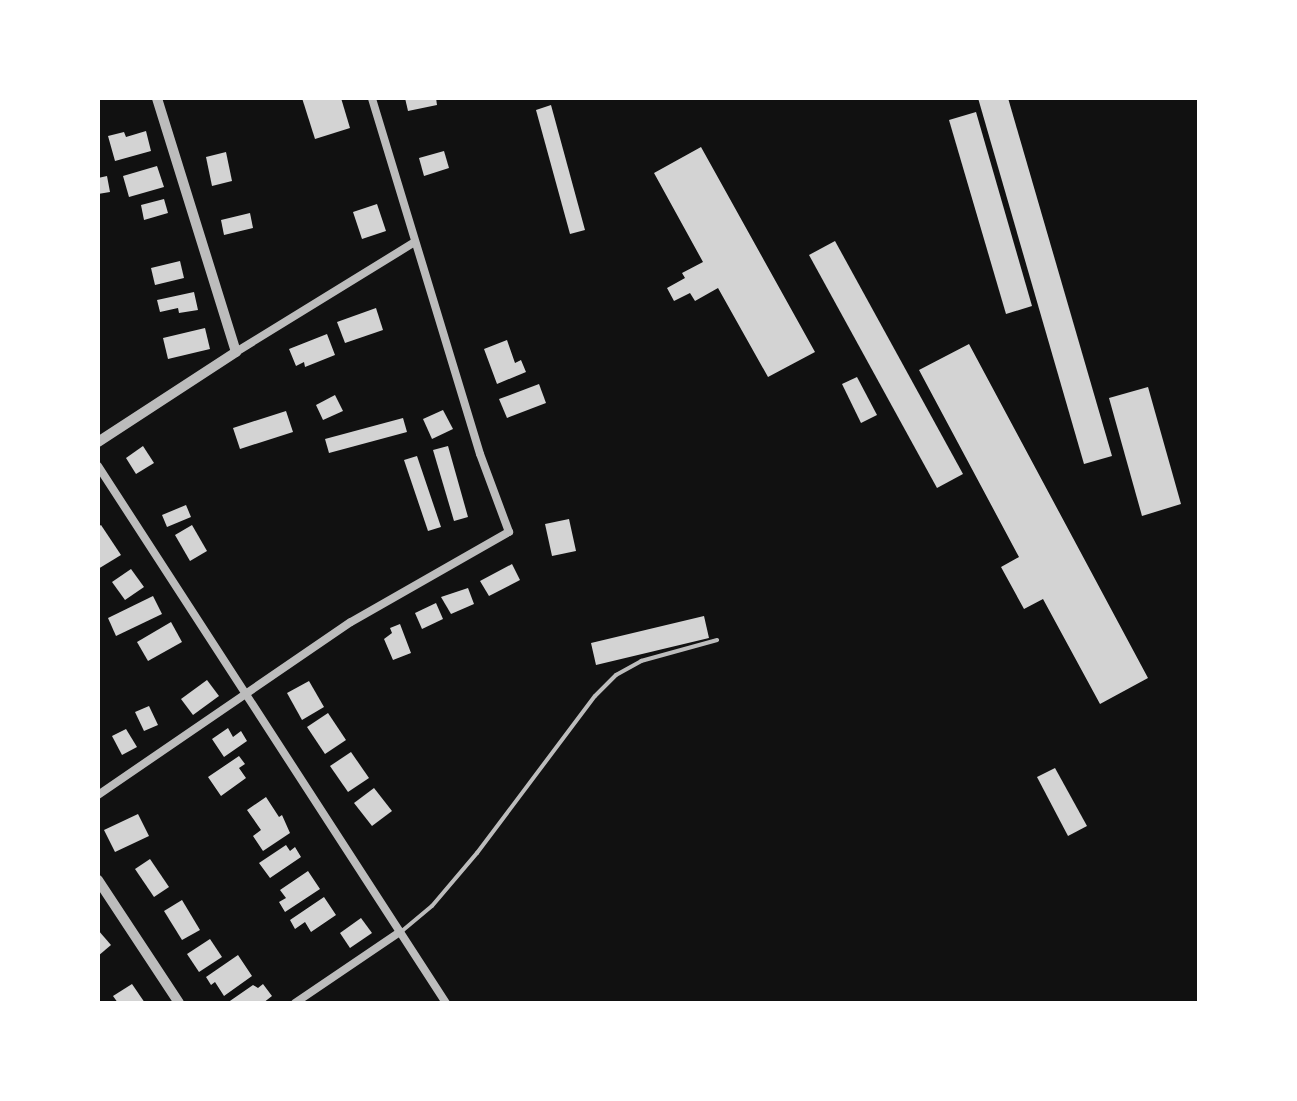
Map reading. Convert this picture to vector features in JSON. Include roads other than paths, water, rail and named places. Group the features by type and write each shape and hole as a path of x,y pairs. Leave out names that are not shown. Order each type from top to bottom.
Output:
{"street":[{"path":"157,98 236,352"},
{"path":"98,795 351,622 509,532 480,454 372,98"},
{"path":"98,442 236,352 415,242"},
{"path":"98,466 446,1003"},
{"path":"98,880 179,1003"},
{"path":"295,1003 400,932"}],"lane":[{"path":"400,932 432,906 477,853 595,696 616,675 641,661 717,640"}]}
